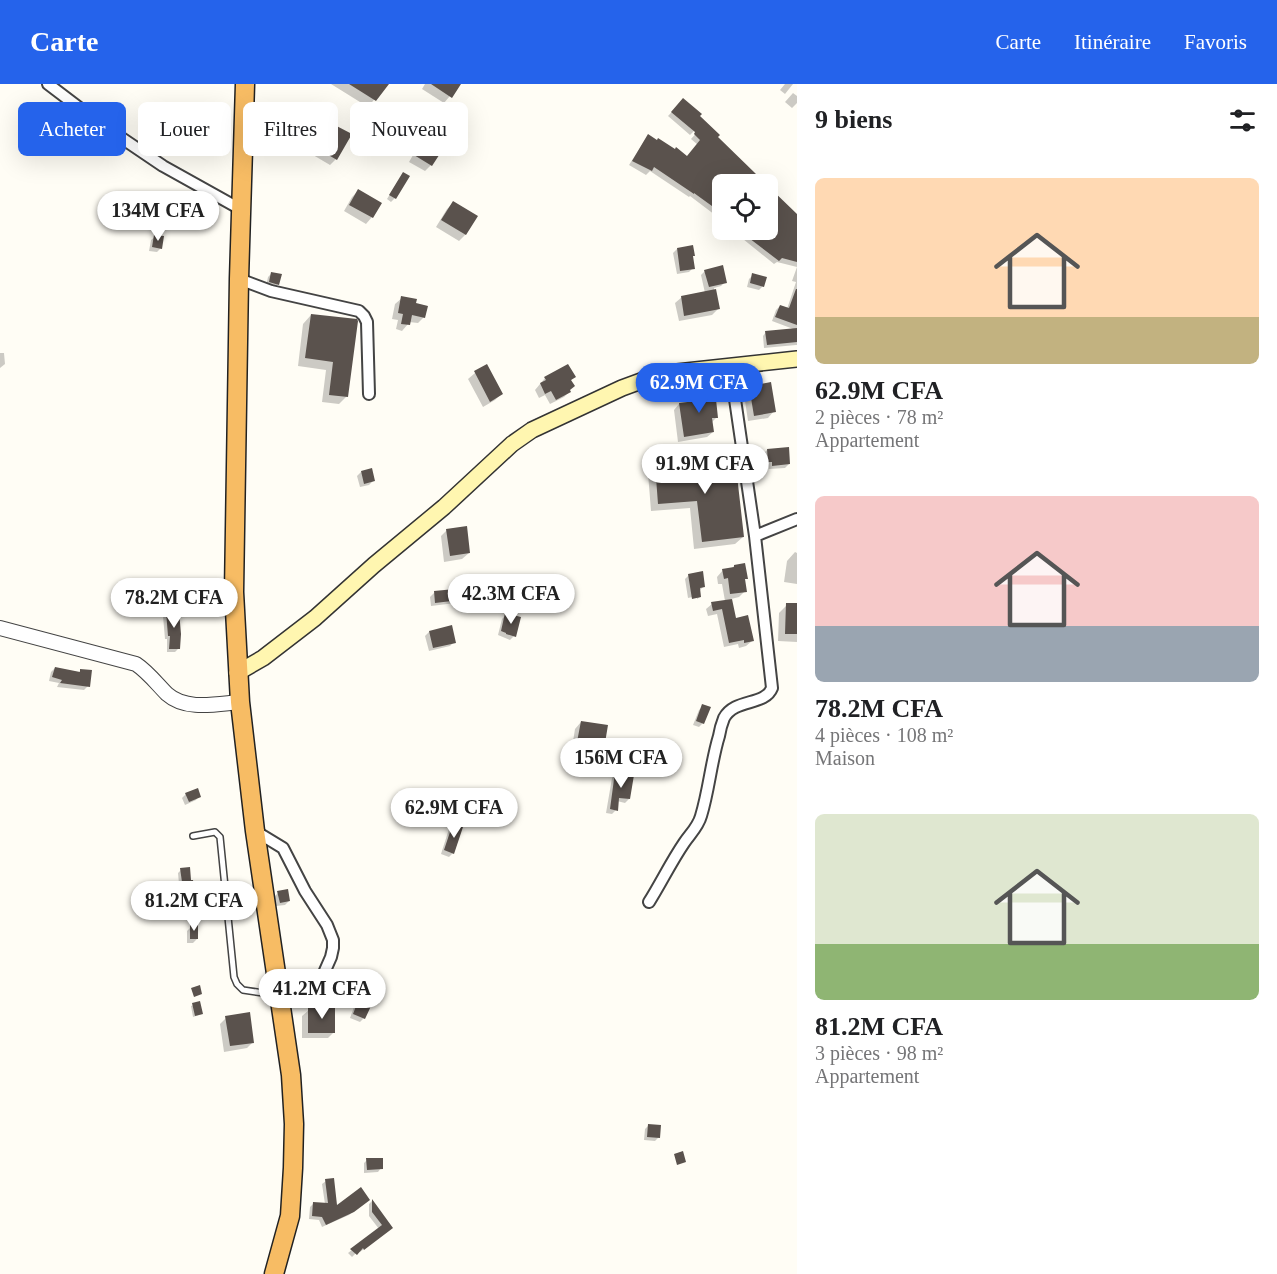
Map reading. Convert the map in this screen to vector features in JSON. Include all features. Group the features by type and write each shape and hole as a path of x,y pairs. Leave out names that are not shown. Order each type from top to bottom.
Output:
{"highway":[{"path":"245,84 234,592 237,673 255,831 291,1075 294,1135 290,1216 274,1274"}],"main road":[{"path":"237,673 263,658 315,618 444,507 512,444 531,430 622,388 652,377 797,358"}],"street":[{"path":"48,84 98,122 163,166 242,210"},
{"path":"239,279 279,293 359,311 367,322 369,394"},
{"path":"650,902 701,816 724,718 738,705 770,694 772,688 755,536 730,365"},
{"path":"755,536 797,519"},
{"path":"0,628 136,664 175,700 184,704 207,705 240,702"},
{"path":"255,831 283,848 305,891 327,925 333,940 333,948 320,982"}],"lane":[{"path":"193,836 215,832 220,837 234,977 237,984 243,990 278,995"}],"building":[{"path":"349,84 389,84 376,101"},
{"path":"431,84 461,84 452,98"},
{"path":"683,98 702,114 700,116 720,135 718,137 756,174 712,174 712,206 654,167 652,171 632,161 648,134 675,149 676,147 687,156 700,140 694,134 695,132 671,112"},
{"path":"338,127 350,133 350,137 337,160 330,156 338,156"},
{"path":"416,156 438,156 432,166"},
{"path":"403,172 410,176 396,199 389,195"},
{"path":"358,189 382,203 373,218 349,205"},
{"path":"778,196 797,214 797,262 782,258 779,261 752,240 778,240"},
{"path":"453,201 478,216 466,235 441,220"},
{"path":"154,235 164,236 162,249 152,247"},
{"path":"693,245 695,269 680,271 677,248"},
{"path":"723,265 727,283 709,287 704,270"},
{"path":"271,272 282,274 279,285 269,282"},
{"path":"752,273 767,277 764,287 750,283"},
{"path":"716,289 720,309 684,316 681,296"},
{"path":"796,289 797,325 775,317 780,305 789,308"},
{"path":"401,296 417,299 416,303 428,306 425,318 412,315 410,325 401,324 403,314 398,313"},
{"path":"311,314 357,319 358,321 348,397 329,395 333,362 305,358"},
{"path":"797,328 797,342 767,345 765,331"},
{"path":"487,364 503,394 490,402 474,371"},
{"path":"568,364 576,377 571,380 575,386 570,390 571,392 556,400 551,391 545,394 540,383 546,380 544,377"},
{"path":"771,382 776,412 754,416 749,386"},
{"path":"715,390 718,418 712,418 714,432 684,437 679,403 696,401 695,392"},
{"path":"789,447 790,464 772,466 772,462 768,462 767,449"},
{"path":"735,458 744,537 702,542 697,501 658,504 655,464 687,461 687,464"},
{"path":"372,468 375,481 364,484 361,471"},
{"path":"467,526 470,553 450,556 446,529"},
{"path":"745,563 748,579 745,579 747,592 730,594 728,578 724,579 722,569"},
{"path":"703,571 705,587 700,588 701,597 692,599 688,574"},
{"path":"476,587 477,598 435,603 434,591"},
{"path":"732,599 736,618 748,615 754,641 729,643 722,609 713,611 711,602"},
{"path":"786,603 797,603 797,634 785,634"},
{"path":"166,611 179,611 180,649 169,649 170,636 168,636"},
{"path":"505,613 521,617 516,637 501,631"},
{"path":"452,625 456,643 433,648 429,631"},
{"path":"55,667 80,672 80,669 92,670 90,687 60,683 62,680 52,677"},
{"path":"702,704 711,707 704,724 696,721"},
{"path":"581,721 608,725 605,743 596,742 596,745 577,742"},
{"path":"615,772 634,775 630,799 619,798 618,811 610,809"},
{"path":"198,788 201,797 189,802 185,793"},
{"path":"453,823 463,827 454,854 444,850"},
{"path":"190,867 195,893 178,895 176,882 182,882 180,868"},
{"path":"288,889 290,901 280,903 277,891"},
{"path":"190,925 198,925 198,939 190,939"},
{"path":"200,985 202,994 194,997 191,988"},
{"path":"200,1001 203,1014 195,1016 192,1003"},
{"path":"358,1001 371,1006 365,1019 353,1014"},
{"path":"308,1008 335,1008 335,1033 308,1033"},
{"path":"250,1012 254,1043 230,1046 225,1016"},
{"path":"648,1124 661,1125 660,1138 647,1137"},
{"path":"683,1151 686,1162 677,1165 674,1154"},
{"path":"366,1158 383,1158 383,1169 367,1170"},
{"path":"334,1178 337,1205 361,1187 370,1200 354,1212 326,1225 322,1217 312,1216 313,1202 328,1203 325,1179"},
{"path":"372,1199 393,1228 364,1250 363,1248 357,1255 350,1249 382,1225 372,1212"}]}
